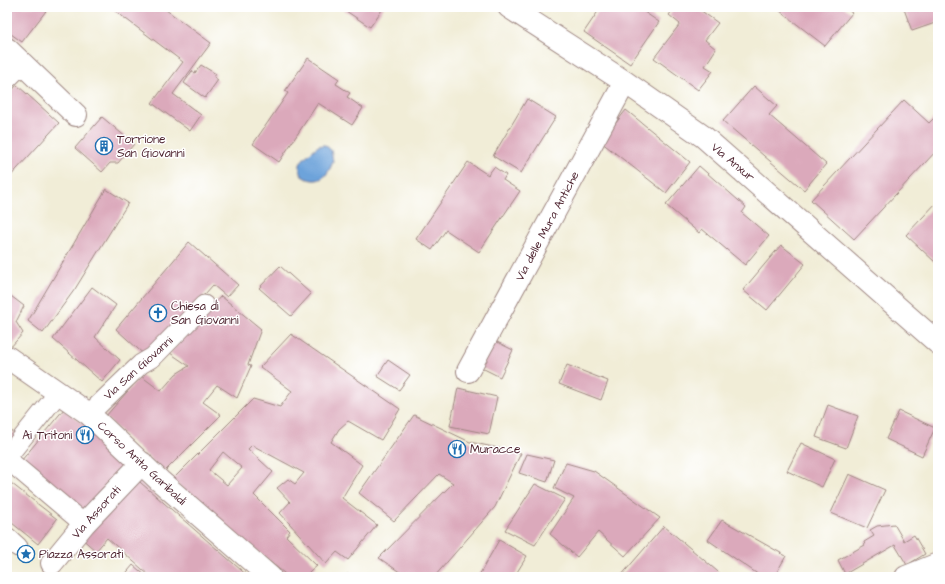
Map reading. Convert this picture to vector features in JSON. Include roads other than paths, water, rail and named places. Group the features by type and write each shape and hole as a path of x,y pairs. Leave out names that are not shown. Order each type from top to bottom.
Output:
{"street":[{"name":"Via Anxur","path":"509,7 625,82 697,132 735,163 938,343"},
{"path":"12,63 76,115"},
{"name":"Via delle Mura Antiche","path":"468,371 625,82"},
{"name":"Via San Giovanni","path":"90,414 141,364 153,357 204,305"},
{"name":"Corso Anita Garibaldi","path":"7,357 90,414 160,481 270,577"},
{"path":"59,392 7,458 84,524"},
{"name":"Via Assorati","path":"52,563 84,524 142,463"},
{"path":"906,577 938,564"}],"water":[{"path":"325,145 331,150 333,161 326,175 318,180 303,177 300,169 302,160 317,147"}],"place":[{"name":"Torrione San Giovanni","path":"104,146"},
{"name":"Chiesa di San Giovanni","path":"158,313"},
{"name":"Ai Tritoni","path":"85,435"},
{"name":"Muracce","path":"457,449"},
{"name":"Piazza Assorati","path":"26,554"}]}
